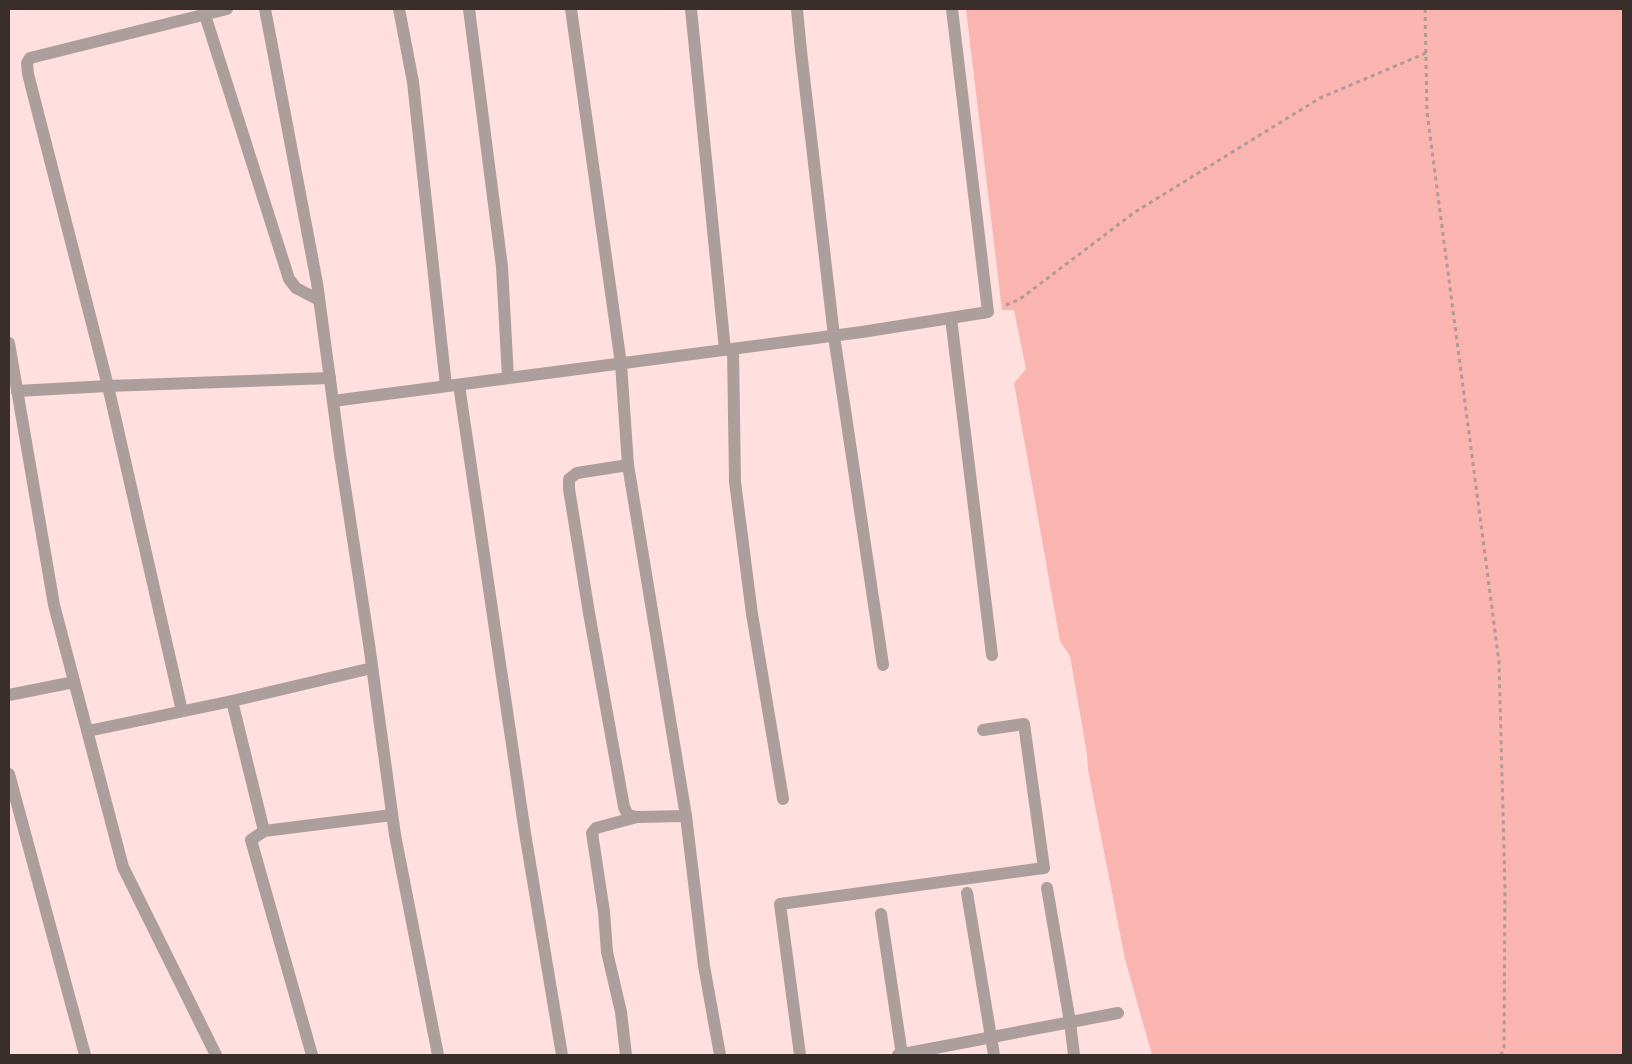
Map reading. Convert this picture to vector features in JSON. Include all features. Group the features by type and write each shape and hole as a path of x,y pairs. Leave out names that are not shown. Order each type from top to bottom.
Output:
{"street":[{"path":"182,711 108,386 28,74 27,63 30,58 187,14 205,15 227,9"},
{"path":"265,9 319,300 392,815 438,1055"},
{"path":"399,9 413,82 452,385 562,1055"},
{"path":"468,9 502,267 508,378"},
{"path":"571,9 621,364 628,465 686,816 704,966 720,1055"},
{"path":"691,9 729,350 734,482 752,614 783,799"},
{"path":"797,9 834,336 883,665"},
{"path":"332,401 834,336 988,312 952,9"},
{"path":"205,15 289,280 296,288 319,300"},
{"path":"950,318 992,655"},
{"path":"9,343 54,605 122,867 216,1055"},
{"path":"17,391 330,378"},
{"path":"628,465 577,473 569,479 569,489 624,808 628,815 636,817"},
{"path":"88,731 232,701 372,668"},
{"path":"9,695 74,682"},
{"path":"232,701 264,831"},
{"path":"800,1055 780,904 1044,868 1024,724 983,730"},
{"path":"9,774 84,1055"},
{"path":"312,1055 251,840 264,831 392,815"},
{"path":"626,1055 621,1012 607,952 604,912 592,833 596,828 636,817 686,816"},
{"path":"1047,888 1074,1055"},
{"path":"967,893 994,1055"},
{"path":"881,914 900,1055 1118,1013"}],"path":[{"path":"1425,9 1427,112 1499,662 1505,888 1504,1048 1501,1055"},
{"path":"988,312 1020,299 1135,212 1320,98 1426,53"}],"shaded area":[{"path":"966,9 1623,9 1623,1055 1152,1055 1125,959 1088,770 1087,754 1070,656 1060,641 1014,383 1026,369 1014,310 1002,310"}]}
